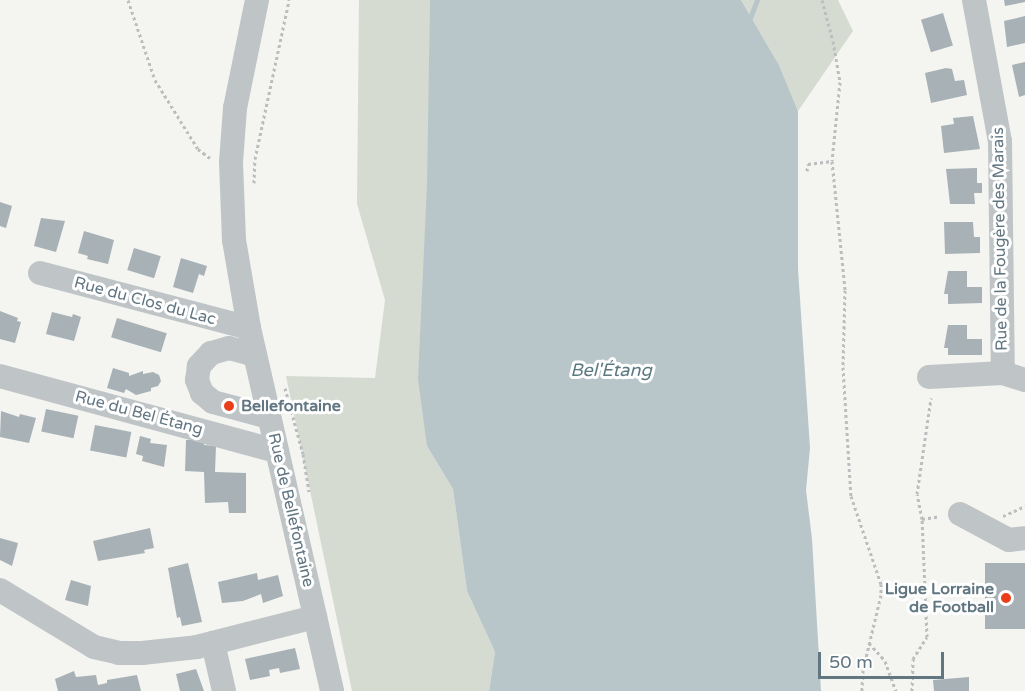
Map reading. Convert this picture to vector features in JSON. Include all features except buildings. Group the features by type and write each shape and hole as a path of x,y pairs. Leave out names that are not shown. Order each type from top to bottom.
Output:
{"street":[{"name":"Rue de Bellefontaine","path":"257,0 235,108 231,173 234,240 249,328 332,691"},
{"name":"Rue de la Fougère des Marais","path":"974,0 1000,141 1014,377"},
{"name":"Rue du Clos du Lac","path":"40,273 249,328"},
{"path":"255,355 229,348 211,353 199,366 197,380 202,393 213,402 269,417"},
{"name":"Rue du Bel Étang","path":"0,376 277,451"},
{"path":"936,376 1014,377"},
{"path":"960,514 1009,540 1025,538"},
{"path":"0,590 94,647 119,653 142,653 213,643 315,617"},
{"path":"213,643 224,691"}],"path":[{"path":"128,0 155,80 198,149 231,173"},
{"path":"254,190 255,159 290,0"},
{"path":"822,0 833,41 840,82 832,161 845,290 843,367 851,496 881,584 881,595 869,643 862,691"},
{"path":"807,171 808,164 832,161"},
{"path":"912,691 913,659 927,637 922,519 917,494 931,393 936,376"},
{"path":"284,382 303,454 309,495"},
{"path":"922,519 960,514"},
{"path":"869,643 885,661 896,691"}],"shaded area":[{"path":"359,0 430,0 427,446 453,489 467,591 495,652 489,691 352,691 286,376 375,378 385,300 357,204"},
{"path":"741,0 838,0 853,31 798,111 779,65"}],"water":[{"name":"Bel'Étang","path":"430,0 741,0 779,65 798,111 798,269 810,448 806,490 812,539 821,691 489,691 495,652 467,591 453,489 427,446 418,379 427,185"}],"waterway":[{"path":"750,18 757,0"}],"place":[{"name":"Bellefontaine","path":"229,406"},
{"name":"Ligue Lorraine de Football","path":"1006,598"}]}
